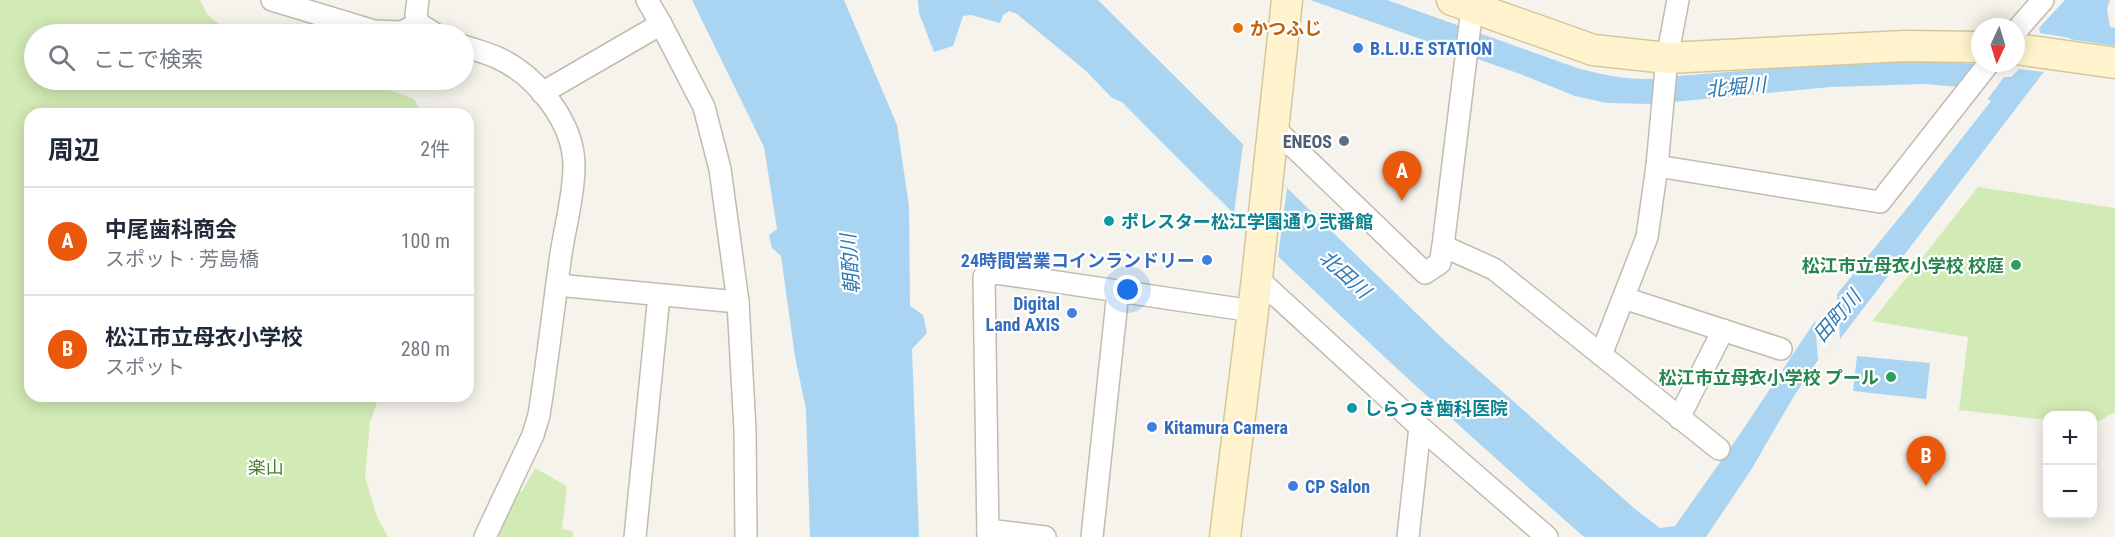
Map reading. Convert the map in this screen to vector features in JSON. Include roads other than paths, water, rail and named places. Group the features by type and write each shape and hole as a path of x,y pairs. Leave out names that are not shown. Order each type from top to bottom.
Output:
{"street":[{"path":"272,0 351,24"},
{"path":"418,0 416,15 423,24"},
{"path":"647,0 704,107 720,170 738,302 745,430 746,537"},
{"path":"1224,537 1258,269 1287,0"},
{"path":"1601,355 1647,237 1658,166 1666,67 1678,0"},
{"path":"2025,29 2043,0"},
{"path":"1273,136 1425,273 1440,263 1443,246 1465,58 1467,8 1593,50 1666,67 1904,46 1971,47"},
{"path":"542,93 661,24"},
{"path":"2025,45 2060,55 2115,63"},
{"path":"474,50 498,58 526,76 542,93 564,125 573,151 573,182 539,416 533,435 485,537"},
{"path":"1658,166 1880,202 1982,72"},
{"path":"1443,246 1494,269 1719,449"},
{"path":"1258,269 1420,427 1547,537"},
{"path":"1045,537 988,533 984,277 996,273 1253,310"},
{"path":"557,285 738,302"},
{"path":"1092,537 1118,291"},
{"path":"635,537 659,295"},
{"path":"1623,298 1781,349"},
{"path":"1679,418 1723,330"},
{"path":"1408,537 1420,427"}],"water":[{"name":"朝酌川","path":"692,0 844,0 897,125 909,206 910,306 923,315 927,333 912,349 919,537 810,537 806,409 795,357 781,256 772,248 769,235 777,229 764,147"},
{"path":"918,0 1098,0 1445,341 1635,509 1660,528 1675,526 1815,321 1991,101 1960,87 1923,84 1830,87 1652,104 1607,103 1575,96 1523,75 1310,0 1387,0 1577,68 1639,79 1848,63 1891,62 1971,64 1971,72 2025,72 2025,57 2039,28 2065,0 2110,0 2107,9 2110,27 2115,28 2115,46 2069,39 1840,339 1818,360 1751,470 1706,537 1584,537 1349,324 1122,102 1112,98 1086,71 1017,14 1009,11 1003,15 1000,23 971,15 963,16 953,46 934,52 919,13"},
{"name":"松江市立母衣小学校 プール","path":"1857,356 1930,363 1926,399 1853,391"}],"place":[{"name":"かつふじ","path":"1238,28"},
{"name":"B.L.U.E STATION","path":"1358,48"},
{"name":"ENEOS","path":"1344,141"},
{"name":"中尾歯科商会","path":"1402,201"},
{"name":"ポレスター松江学園通り弐番館","path":"1109,221"},
{"name":"24時間営業コインランドリー","path":"1207,260"},
{"name":"松江市立母衣小学校 校庭","path":"2016,265"},
{"name":"Digital Land AXIS","path":"1072,313"},
{"name":"松江市立母衣小学校 プール","path":"1891,377"},
{"name":"しらつき歯科医院","path":"1352,408"},
{"name":"Kitamura Camera","path":"1152,427"},
{"name":"CP Salon","path":"1293,486"},
{"name":"松江市立母衣小学校","path":"1926,486"}],"water label":[{"name":"北堀川","path":"1736,87"},
{"name":"北田川","path":"1345,274"},
{"name":"田町川","path":"1837,316"}],"park label":[{"name":"楽山","path":"266,467"}]}
